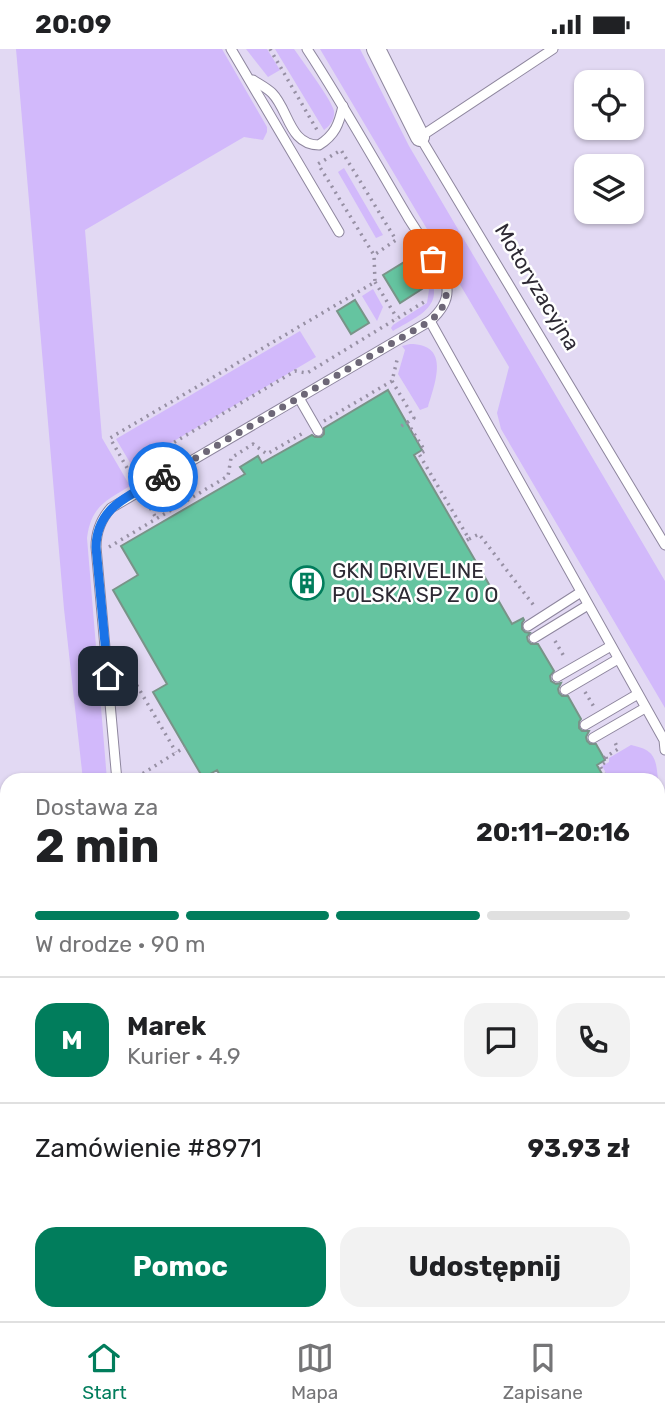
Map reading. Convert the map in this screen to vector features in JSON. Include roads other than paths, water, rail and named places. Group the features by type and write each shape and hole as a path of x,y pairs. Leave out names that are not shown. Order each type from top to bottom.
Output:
{"street":[{"name":"Motoryzacyjna","path":"376,49 420,137"}],"lane":[{"path":"231,49 339,232"},
{"path":"116,773 96,539 103,517 111,508 430,321 438,314 447,294 445,282 307,49"},
{"path":"420,137 553,49"},
{"path":"248,77 273,94 298,137 313,145 319,145 335,132 343,106"},
{"name":"Motoryzacyjna","path":"420,137 665,545"},
{"path":"430,321 664,740 665,750"},
{"path":"299,398 318,431"},
{"path":"528,627 581,592"},
{"path":"534,638 588,605"},
{"path":"557,677 611,646"},
{"path":"565,690 618,659"},
{"path":"585,725 638,694"},
{"path":"593,738 645,708"}],"place":[{"name":"GKN DRIVELINE POLSKA SP Z O O","path":"307,583"}]}
